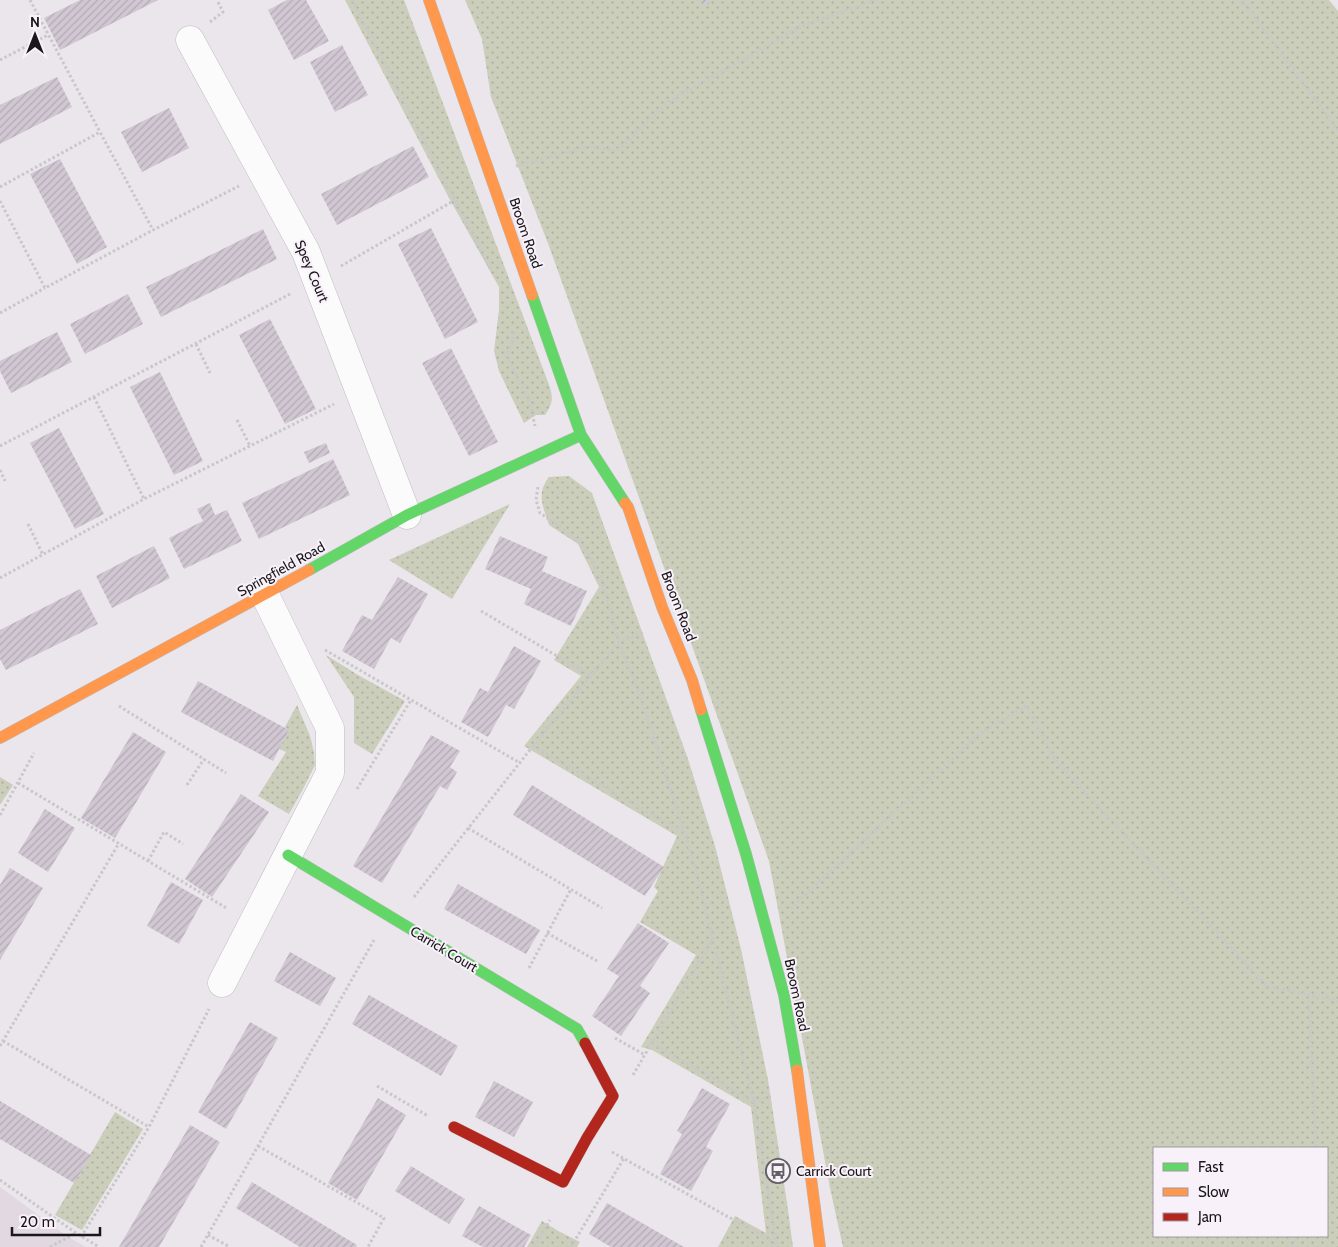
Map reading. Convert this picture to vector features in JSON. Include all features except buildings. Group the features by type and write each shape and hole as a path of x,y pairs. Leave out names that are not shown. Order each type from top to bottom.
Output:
{"street":[{"name":"Broom Road","path":"429,0 581,435 628,507 662,607 692,680 746,854 784,996 800,1087 820,1247"},
{"name":"Spey Court","path":"190,40 306,252 407,515"},
{"name":"Springfield Road","path":"2,732 90,690 407,515 581,435"},
{"path":"222,983 330,773 330,728 265,595"},
{"name":"Carrick Court","path":"288,855 577,1029 613,1096 563,1182 454,1127"}],"path":[{"path":"30,0 153,230"},
{"path":"352,0 495,278"},
{"path":"489,173 591,146 617,151 668,102 806,24 876,0"},
{"path":"1242,0 1338,130"},
{"path":"0,60 48,35"},
{"path":"0,187 100,132"},
{"path":"0,313 240,185"},
{"path":"0,446 317,280 455,200"},
{"path":"0,201 45,288"},
{"path":"514,328 513,342 506,355 529,400 536,428 538,455 536,500 540,512 584,545 602,580 619,642 639,692 693,859 754,1102 775,1234 774,1246 587,1138"},
{"path":"196,344 210,373"},
{"path":"0,578 144,499 360,392"},
{"path":"94,397 144,499"},
{"path":"236,420 250,446"},
{"path":"0,470 5,481"},
{"path":"28,524 43,554"},
{"path":"481,611 591,676"},
{"path":"321,648 520,763"},
{"path":"90,690 127,710 226,773"},
{"path":"356,789 411,700"},
{"path":"767,930 979,734 1027,706 1054,759 1267,986 1338,1001"},
{"path":"533,746 685,833"},
{"path":"0,815 34,753"},
{"path":"187,785 204,759"},
{"path":"18,783 232,912"},
{"path":"468,828 602,908"},
{"path":"148,861 164,832 183,844"},
{"path":"0,1046 119,843"},
{"path":"515,992 570,889"},
{"path":"547,933 599,962"},
{"path":"632,1077 714,937"},
{"path":"81,1237 149,1127 222,983"},
{"path":"1309,995 1316,1147"},
{"path":"608,1033 645,1055"},
{"path":"3,1041 149,1127"},
{"path":"652,1043 754,1102 800,1087"},
{"path":"377,1086 440,1123 454,1127"},
{"path":"258,1146 384,1218 368,1247"},
{"path":"571,1247 624,1158"},
{"path":"0,1180 98,1247"},
{"path":"534,1247 550,1220"},
{"path":"50,1247 76,1233"},
{"path":"208,1235 230,1247"}],"shaded area":[{"path":"0,1187 68,1237 86,1247 0,1247"}],"green space":[{"path":"345,0 404,0 550,387 551,403 545,415 536,415 524,423 499,371 494,351 499,310 499,287 449,198"},
{"path":"465,0 1329,0 1338,11 1338,1247 843,1247 830,1188 769,861 549,246 491,97 482,39"},
{"path":"569,476 592,493 688,759 715,846 741,949 768,1080 793,1247 718,1247 735,1216 766,1233 751,1107 652,1050 641,1047 696,955 640,922 658,891 654,887 677,836 524,746 581,676 554,660 599,587 578,544 549,525 543,506 543,489 549,477"},
{"path":"510,504 452,599 389,560"},
{"path":"326,655 405,701 372,754 354,743 354,697"},
{"path":"297,705 310,736 315,765 289,814 258,796 286,752 279,749 289,730 285,727"},
{"path":"0,777 13,785 0,805"},
{"path":"115,1112 143,1129 82,1230 55,1215"},
{"path":"542,1221 580,1242 577,1247 527,1247"}],"traffic: fast":[{"path":"532,295 581,435 625,503"},
{"path":"309,570 407,515 581,435"},
{"path":"701,710 746,854 784,995 797,1070"},
{"path":"288,855 577,1029 585,1043"}],"traffic: slow":[{"path":"429,0 532,295"},
{"path":"625,503 662,607 692,680 701,710"},
{"path":"0,738 309,570"},
{"path":"797,1070 820,1247"}],"traffic: jam":[{"path":"454,1127 563,1182 613,1096 585,1043"}],"place":[{"name":"Carrick Court","path":"778,1171"}]}
